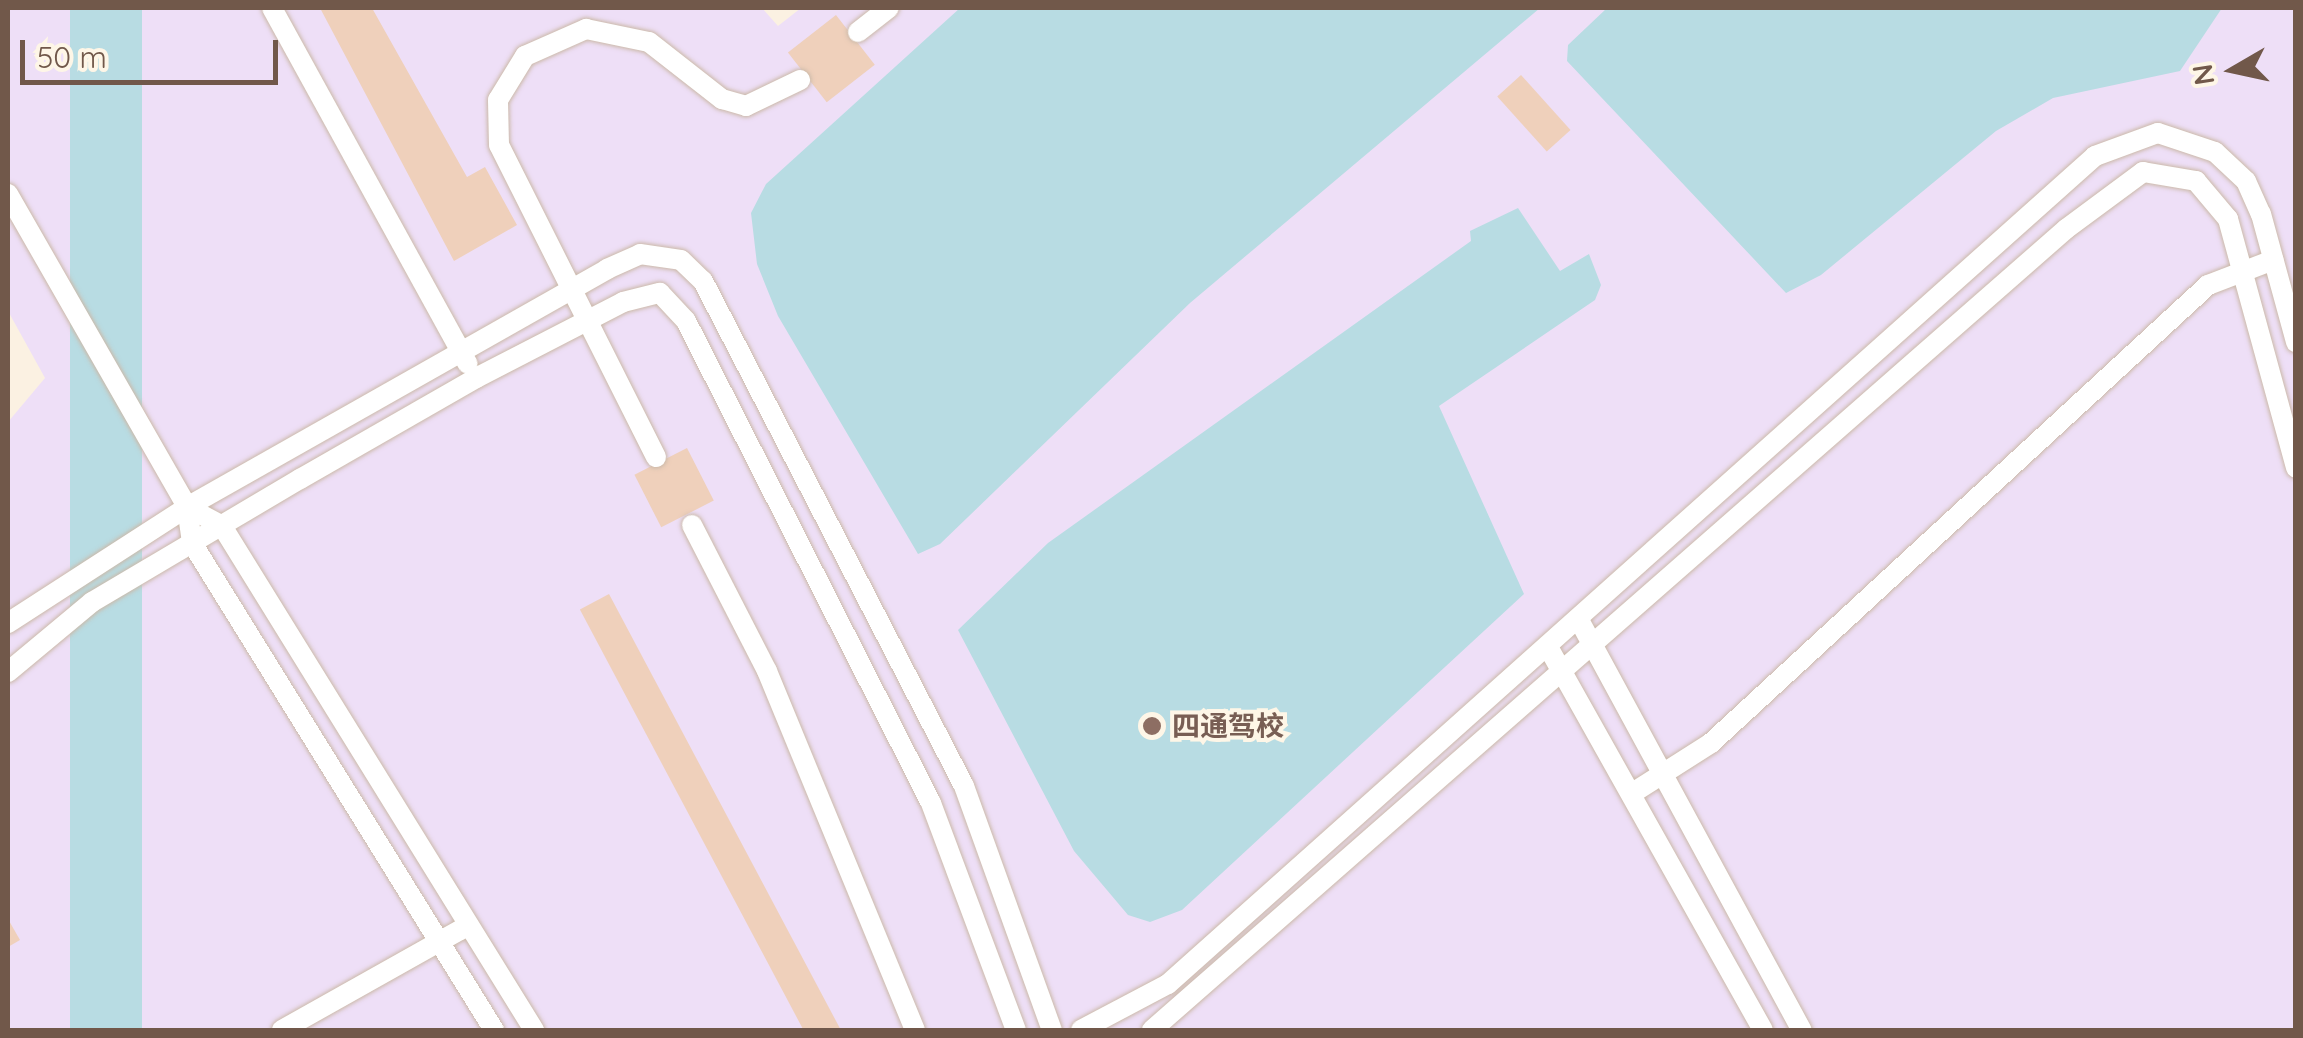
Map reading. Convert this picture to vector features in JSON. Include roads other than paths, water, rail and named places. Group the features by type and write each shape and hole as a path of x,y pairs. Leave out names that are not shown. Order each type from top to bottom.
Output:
{"lane":[{"path":"272,8 476,378"},
{"path":"858,32 889,8"},
{"path":"656,457 590,319 499,145 498,100 525,56 586,29 620,29 746,106 800,80"},
{"path":"1081,1030 1168,984 2095,156 2158,133 2215,152 2246,182 2296,342"},
{"path":"1152,1030 1594,649 2115,187 2144,172 2196,181 2228,218 2296,468"},
{"path":"8,194 187,507 192,544 494,1030"},
{"path":"8,623 187,507 574,288 661,252 703,281 964,786 1052,1030"},
{"path":"1631,794 1711,743 2208,286 2273,260"},
{"path":"8,672 92,602 476,378 646,292 686,321 931,803 1016,1030"},
{"path":"187,507 222,526 534,1030"},
{"path":"692,525 767,671 915,1030"},
{"path":"1579,620 1802,1030"},
{"path":"1548,647 1763,1030"},
{"path":"282,1030 469,925"}],"water":[{"path":"70,8 142,8 142,1030 70,1030"},
{"path":"960,8 1540,8 1190,303 940,544 918,554 778,316 757,264 751,213 766,184"},
{"path":"1607,8 2222,8 2180,71 2053,98 1996,131 1821,275 1786,293 1567,61 1568,45"},
{"path":"1518,208 1560,271 1589,254 1601,285 1595,300 1439,406 1524,594 1182,910 1150,922 1128,915 1074,851 958,630 1048,543 1471,241 1470,231"}],"place":[{"name":"四通驾校","path":"1152,726"}]}
